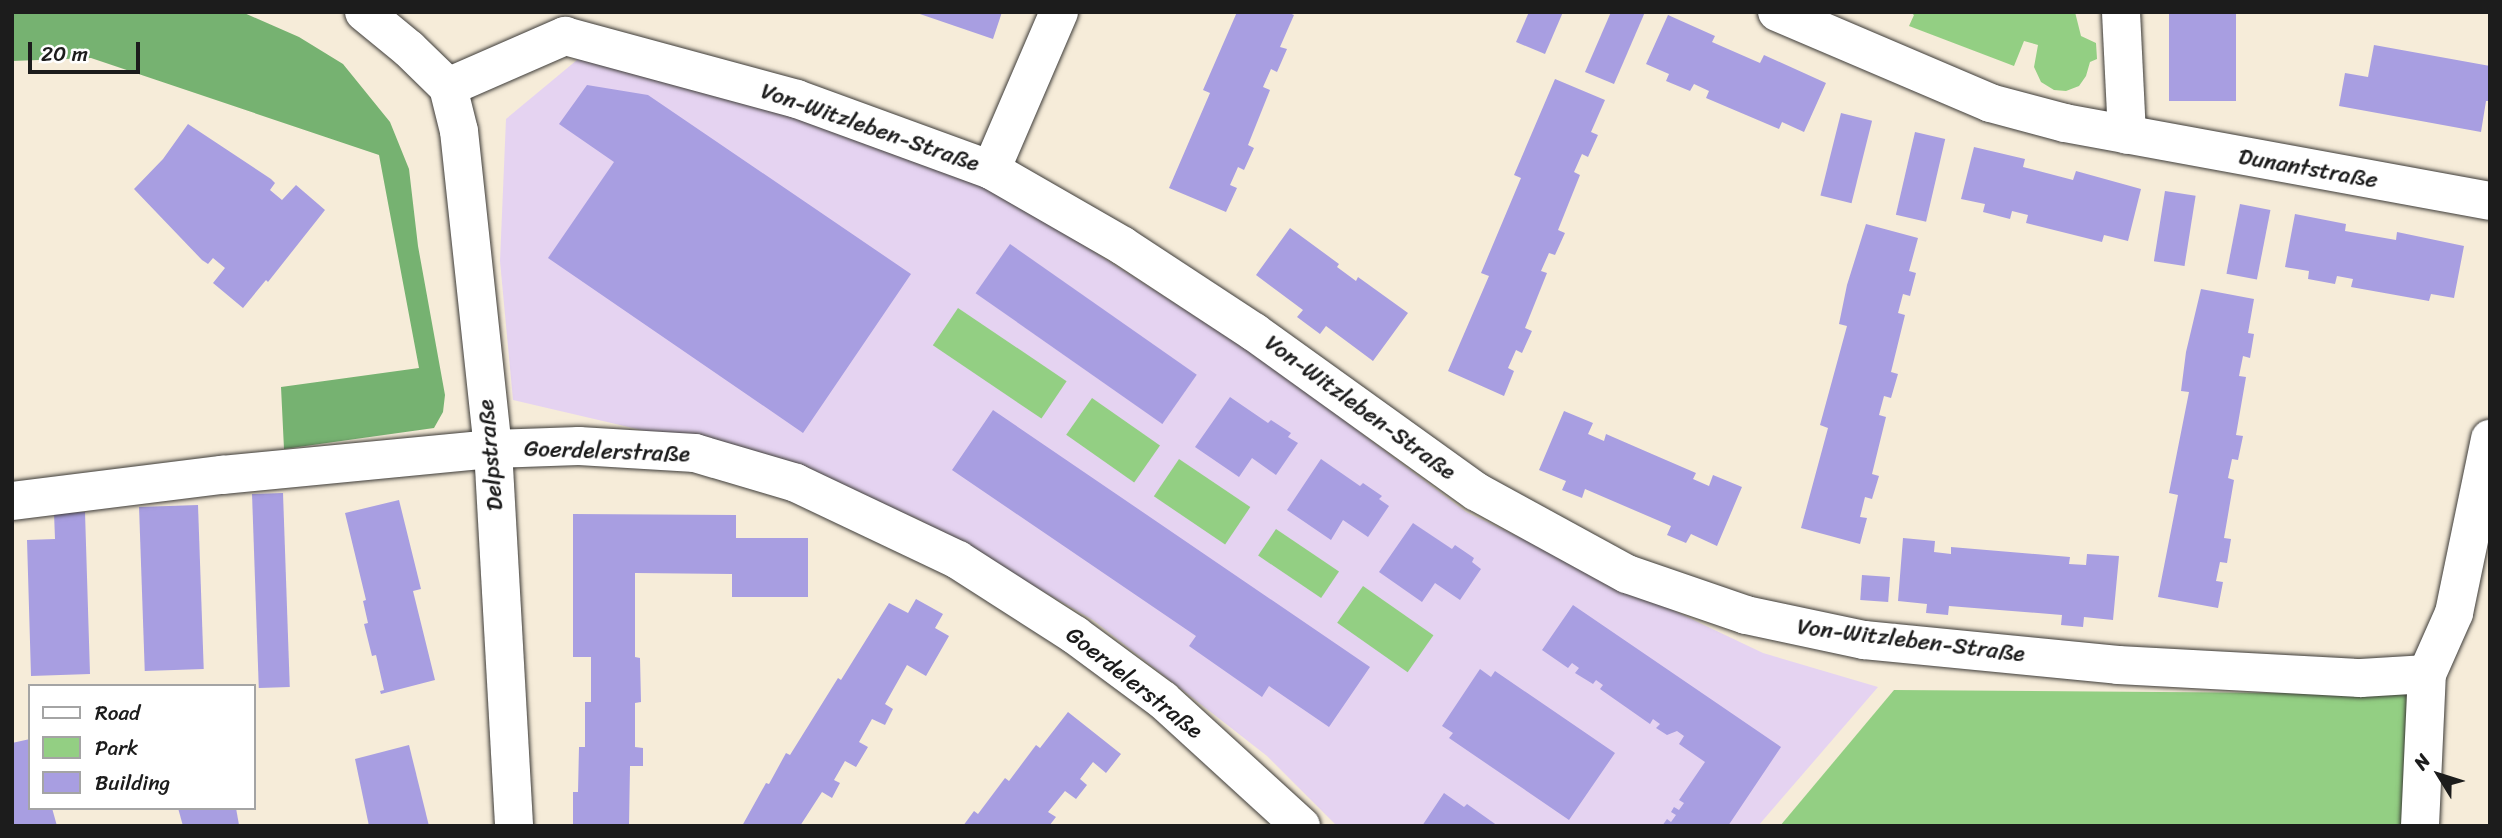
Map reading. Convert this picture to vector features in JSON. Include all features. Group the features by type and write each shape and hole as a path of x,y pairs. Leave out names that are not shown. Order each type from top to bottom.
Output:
{"street":[{"path":"364,12 409,49 448,87"},
{"path":"991,170 1059,12"},
{"path":"2121,12 2127,135"},
{"name":"Dunantstraße","path":"1784,14 1990,103 2127,135 2490,201"},
{"name":"Von-Witzleben-Straße","path":"448,87 565,36 797,99 991,170 1123,246 1254,332 1476,492 1628,574 1746,615 1864,640 2118,665 2361,678 2427,674"},
{"name":"Delpstraße","path":"448,87 459,131 493,449 514,826"},
{"path":"2420,826 2423,715 2427,674 2454,613 2490,439"},
{"name":"Goerdelerstraße","path":"12,500 222,475 493,449 579,446 695,453 796,483 958,560 1075,635 1163,700 1301,826"}],"shaded area":[{"path":"589,50 801,108 996,189 1265,361 1466,512 1763,653 1878,687 1758,826 1337,826 1267,756 1093,620 918,519 803,472 697,443 513,400 500,261 506,119"}],"green space":[{"path":"12,12 242,12 299,37 343,64 390,122 409,169 418,246 445,395 443,412 434,428 284,449 281,387 419,368 379,155 91,58 12,61"},
{"path":"1910,12 2075,12 2081,36 2096,43 2097,59 2090,62 2086,76 2079,86 2066,91 2054,90 2041,82 2034,67 2038,45 2024,41 2014,66 1909,26 1914,15"},
{"path":"958,308 1067,381 1041,419 933,345"},
{"path":"1092,398 1160,446 1134,482 1066,435"},
{"path":"1179,459 1250,507 1225,544 1154,496"},
{"path":"1276,529 1339,571 1321,598 1258,556"},
{"path":"1363,586 1433,635 1408,672 1337,623"},
{"path":"1894,690 2411,694 2401,826 1780,826"}],"building":[{"path":"914,12 1002,12 993,39"},
{"path":"1237,12 1287,12 1294,15 1280,47 1287,49 1277,72 1271,69 1263,87 1270,90 1248,145 1254,148 1244,170 1238,167 1230,185 1237,188 1226,212 1169,188 1210,93 1203,90"},
{"path":"1529,12 1563,12 1545,54 1516,42"},
{"path":"1611,12 1645,12 1614,84 1585,72"},
{"path":"2169,12 2236,12 2236,101 2169,101"},
{"path":"1668,15 1715,36 1712,42 1760,63 1764,55 1826,83 1804,132 1782,122 1779,129 1706,98 1709,91 1694,84 1690,91 1666,81 1669,74 1646,64"},
{"path":"2374,45 2490,66 2490,101 2486,101 2481,132 2339,106 2345,73 2368,77"},
{"path":"1555,79 1605,100 1591,132 1598,135 1588,157 1582,154 1574,172 1580,175 1558,230 1565,233 1555,255 1549,253 1541,271 1547,273 1525,328 1532,331 1522,353 1516,350 1508,368 1514,371 1504,396 1448,371 1489,276 1481,273 1521,178 1514,175"},
{"path":"587,85 648,95 911,274 803,433 548,258 614,162 559,124"},
{"path":"1841,113 1872,121 1851,203 1820,195"},
{"path":"188,124 271,179 275,183 270,190 282,200 296,185 325,210 268,282 266,280 243,308 213,283 225,268 213,258 208,264 202,260 134,189 163,159"},
{"path":"1915,132 1945,139 1926,222 1896,215"},
{"path":"1974,147 2025,159 2023,167 2073,180 2076,171 2141,189 2128,241 2104,235 2102,242 2026,223 2028,215 2012,211 2010,219 1983,212 1985,204 1961,199"},
{"path":"2165,191 2196,196 2185,266 2154,261"},
{"path":"2240,204 2270,210 2257,280 2226,274"},
{"path":"2295,214 2346,224 2345,231 2396,240 2397,232 2464,246 2454,298 2431,294 2429,301 2351,287 2353,279 2337,276 2335,284 2308,279 2309,271 2285,267"},
{"path":"1866,224 1918,238 1909,271 1916,273 1910,296 1903,294 1898,313 1905,315 1891,372 1898,374 1891,398 1884,396 1879,415 1886,417 1872,474 1879,476 1872,499 1865,497 1860,517 1867,518 1860,544 1801,528 1828,428 1820,425 1847,326 1839,324 1847,285"},
{"path":"1290,228 1339,264 1337,267 1356,281 1358,277 1408,313 1373,361 1326,326 1320,334 1297,317 1303,310 1256,275"},
{"path":"1010,244 1197,375 1162,424 976,293"},
{"path":"2201,289 2254,299 2248,333 2254,334 2250,358 2243,356 2239,376 2246,377 2236,435 2243,436 2238,460 2232,459 2228,478 2234,480 2224,538 2231,539 2227,563 2220,562 2216,581 2223,582 2218,608 2158,597 2178,495 2169,493 2189,392 2181,391 2186,352"},
{"path":"1230,397 1268,423 1271,420 1291,433 1288,437 1298,443 1276,475 1252,458 1239,477 1195,447"},
{"path":"993,410 1370,667 1329,727 1269,686 1262,697 1189,646 1196,636 952,470"},
{"path":"1564,411 1593,423 1588,434 1604,441 1606,434 1696,473 1693,479 1709,486 1713,475 1742,487 1717,546 1691,534 1686,543 1667,535 1671,526 1585,489 1582,498 1562,490 1566,481 1539,470"},
{"path":"1321,459 1360,486 1363,483 1382,496 1379,499 1389,506 1368,537 1343,520 1331,540 1287,510"},
{"path":"283,493 290,687 259,688 252,494"},
{"path":"399,500 421,589 413,591 435,680 381,694 380,691 384,690 376,655 372,656 364,624 368,623 363,601 366,600 345,513"},
{"path":"198,505 204,669 145,671 139,507"},
{"path":"85,512 90,674 31,676 27,540 55,539 54,513"},
{"path":"573,514 736,515 736,538 808,538 808,597 732,597 732,574 635,573 635,657 640,658 641,702 635,703 635,747 643,748 643,766 630,766 629,826 573,826 573,792 578,792 579,747 585,747 585,702 591,702 591,657 573,657"},
{"path":"1413,523 1452,549 1455,545 1474,558 1472,562 1481,569 1460,600 1435,583 1422,602 1379,572"},
{"path":"1903,538 1935,541 1934,552 1951,554 1951,547 2070,557 2069,564 2086,565 2087,554 2119,556 2113,620 2084,617 2083,627 2061,625 2062,615 1949,606 1948,615 1926,613 1927,604 1898,601"},
{"path":"1862,575 1890,577 1888,602 1860,600"},
{"path":"916,599 943,614 935,628 949,636 926,676 907,665 885,704 893,709 885,725 872,719 859,742 868,747 856,767 845,761 834,780 840,783 832,798 822,792 800,826 742,826 766,783 769,784 786,753 790,755 889,603 908,613"},
{"path":"1573,605 1781,747 1728,826 1662,826 1667,819 1671,822 1676,815 1671,812 1674,807 1679,810 1684,803 1679,800 1705,762 1679,744 1684,736 1677,731 1667,735 1656,728 1660,724 1653,719 1650,724 1600,689 1603,685 1596,680 1593,684 1575,673 1579,668 1572,663 1568,668 1542,650"},
{"path":"1480,669 1491,677 1495,671 1615,753 1569,820 1449,738 1453,733 1442,726"},
{"path":"1068,712 1121,754 1106,773 1093,762 1080,779 1087,785 1076,799 1065,791 1048,812 1056,817 1049,826 963,826 974,811 978,814 1005,778 1009,781 1036,745 1040,748"},
{"path":"28,739 28,810 53,810 57,826 12,826 12,743"},
{"path":"409,745 429,826 369,826 355,759"},
{"path":"1444,793 1464,807 1467,804 1498,826 1422,826"},
{"path":"179,810 236,810 239,825 183,826"}]}
